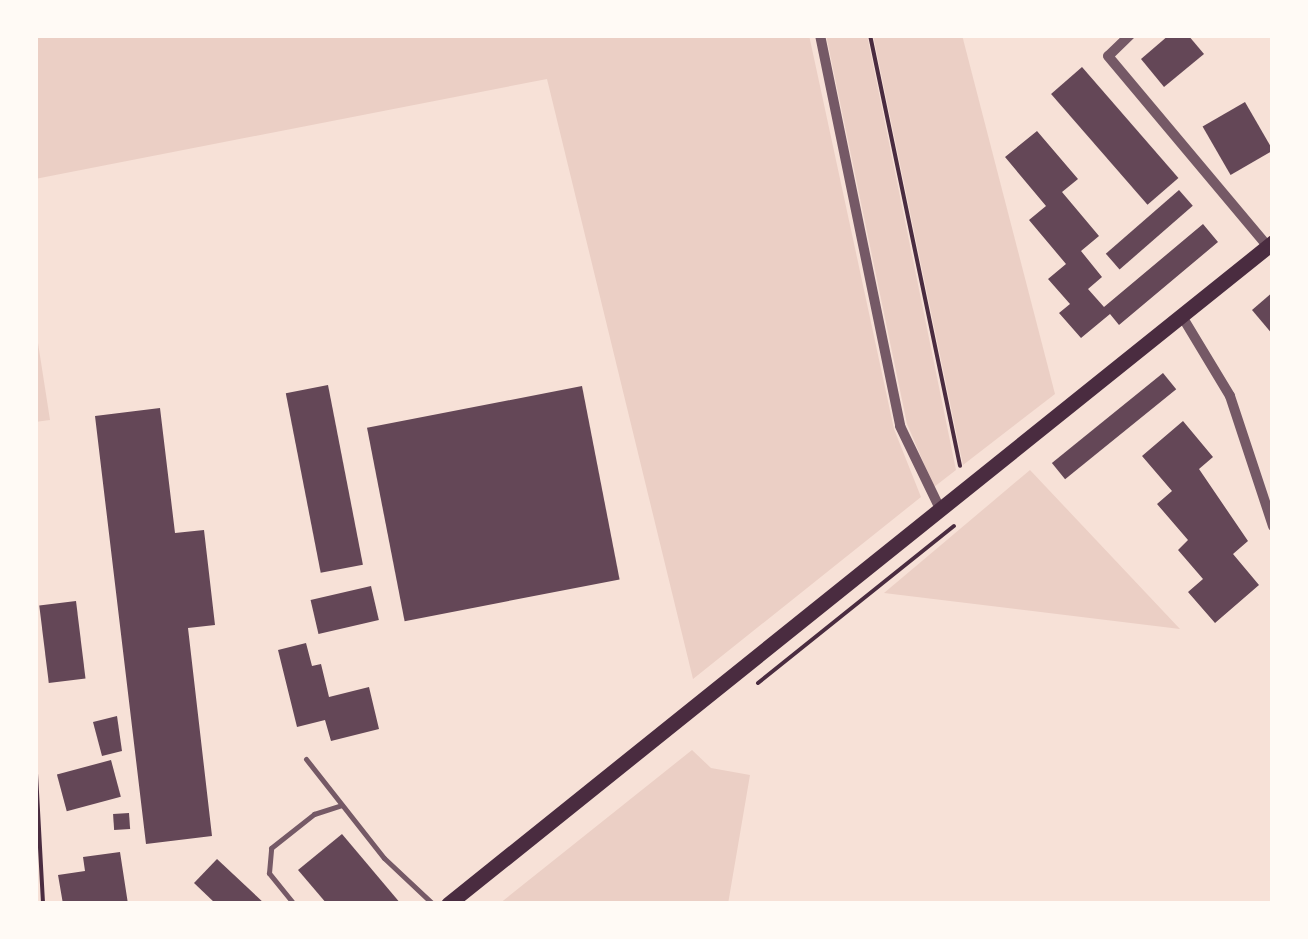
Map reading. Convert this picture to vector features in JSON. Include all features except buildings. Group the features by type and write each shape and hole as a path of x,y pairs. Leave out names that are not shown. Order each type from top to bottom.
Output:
{"main road":[{"path":"448,904 1271,245"}],"street":[{"path":"820,35 900,426 941,511"},
{"path":"1130,35 1108,56 1271,245"},
{"path":"1183,318 1230,396 1273,526"}],"lane":[{"path":"306,759 384,858 433,904"},
{"path":"294,904 269,874 271,848 314,814 342,804"}],"path":[{"path":"870,35 961,474"},
{"path":"35,754 43,904"}],"shaded area":[{"path":"35,35 809,35 894,429 921,497 693,679 547,79 35,179"},
{"path":"826,35 867,35 956,470 934,487 907,424"},
{"path":"873,35 962,35 1055,394 963,465"},
{"path":"35,324 50,420 35,422"},
{"path":"1030,470 1180,629 884,593"},
{"path":"692,750 711,768 750,775 728,904 499,904"}]}
